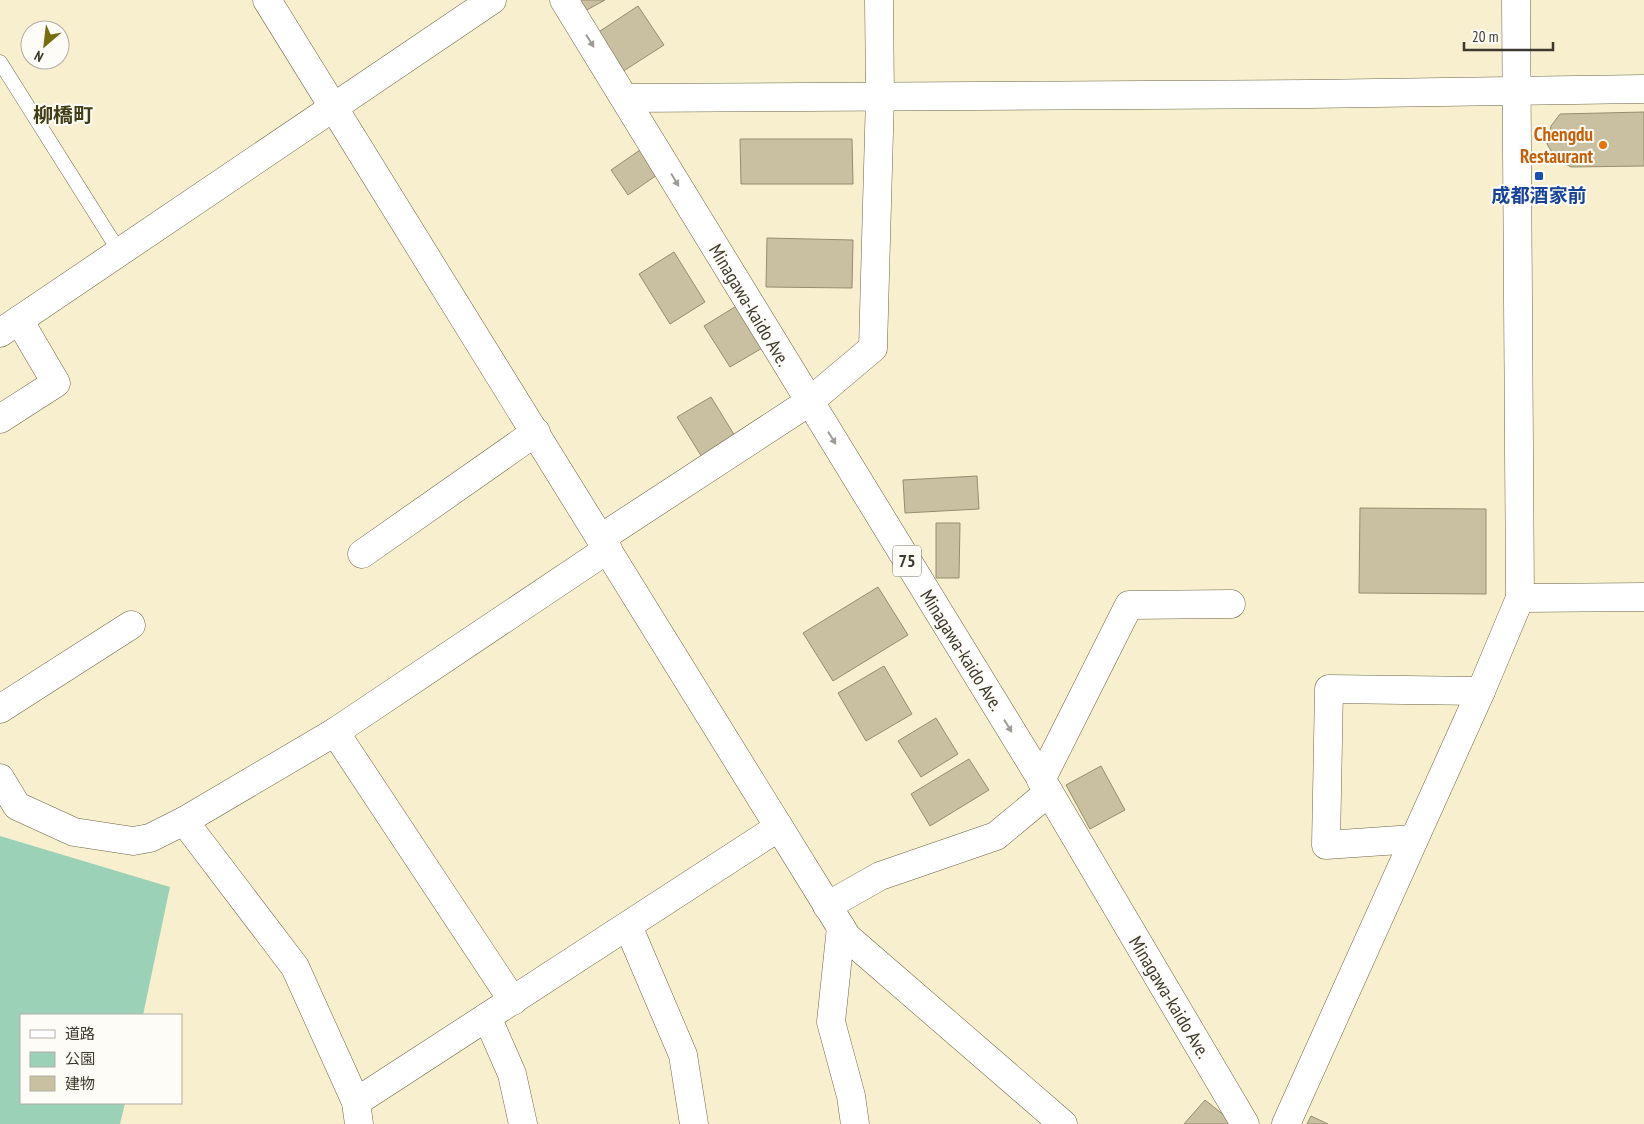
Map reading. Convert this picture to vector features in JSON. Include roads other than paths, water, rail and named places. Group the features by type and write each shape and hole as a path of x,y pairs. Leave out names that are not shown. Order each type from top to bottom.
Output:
{"street":[{"path":"267,0 536,432 847,938 1063,1124"},
{"path":"0,419 56,383 9,327 492,0"},
{"name":"Minagawa-kaido Ave.","path":"564,0 1045,786 1245,1124"},
{"path":"0,778 17,806 74,832 133,842 150,838 184,821 335,732 809,402 873,348 880,96 879,0"},
{"path":"1286,1124 1482,691 1520,598 1516,0"},
{"path":"625,98 1517,92 1644,89"},
{"path":"362,554 536,432"},
{"path":"1520,598 1644,597"},
{"path":"856,1124 851,1096 831,1022 834,917 880,876 996,836 1045,786 1129,605 1232,604"},
{"path":"0,709 131,625"},
{"path":"1414,839 1326,845 1329,689 1482,691"},
{"path":"335,732 513,1001"},
{"path":"184,821 295,967 357,1113 487,1018 779,827"},
{"path":"628,926 683,1055 694,1124"},
{"path":"487,1018 512,1074 523,1124"}],"lane":[{"path":"0,62 119,251"}],"place":[{"name":"Chengdu Restaurant","path":"1603,145"},
{"name":"成都酒家前","path":"1539,176"}],"district":[{"name":"柳橋町","path":"63,115"}]}
